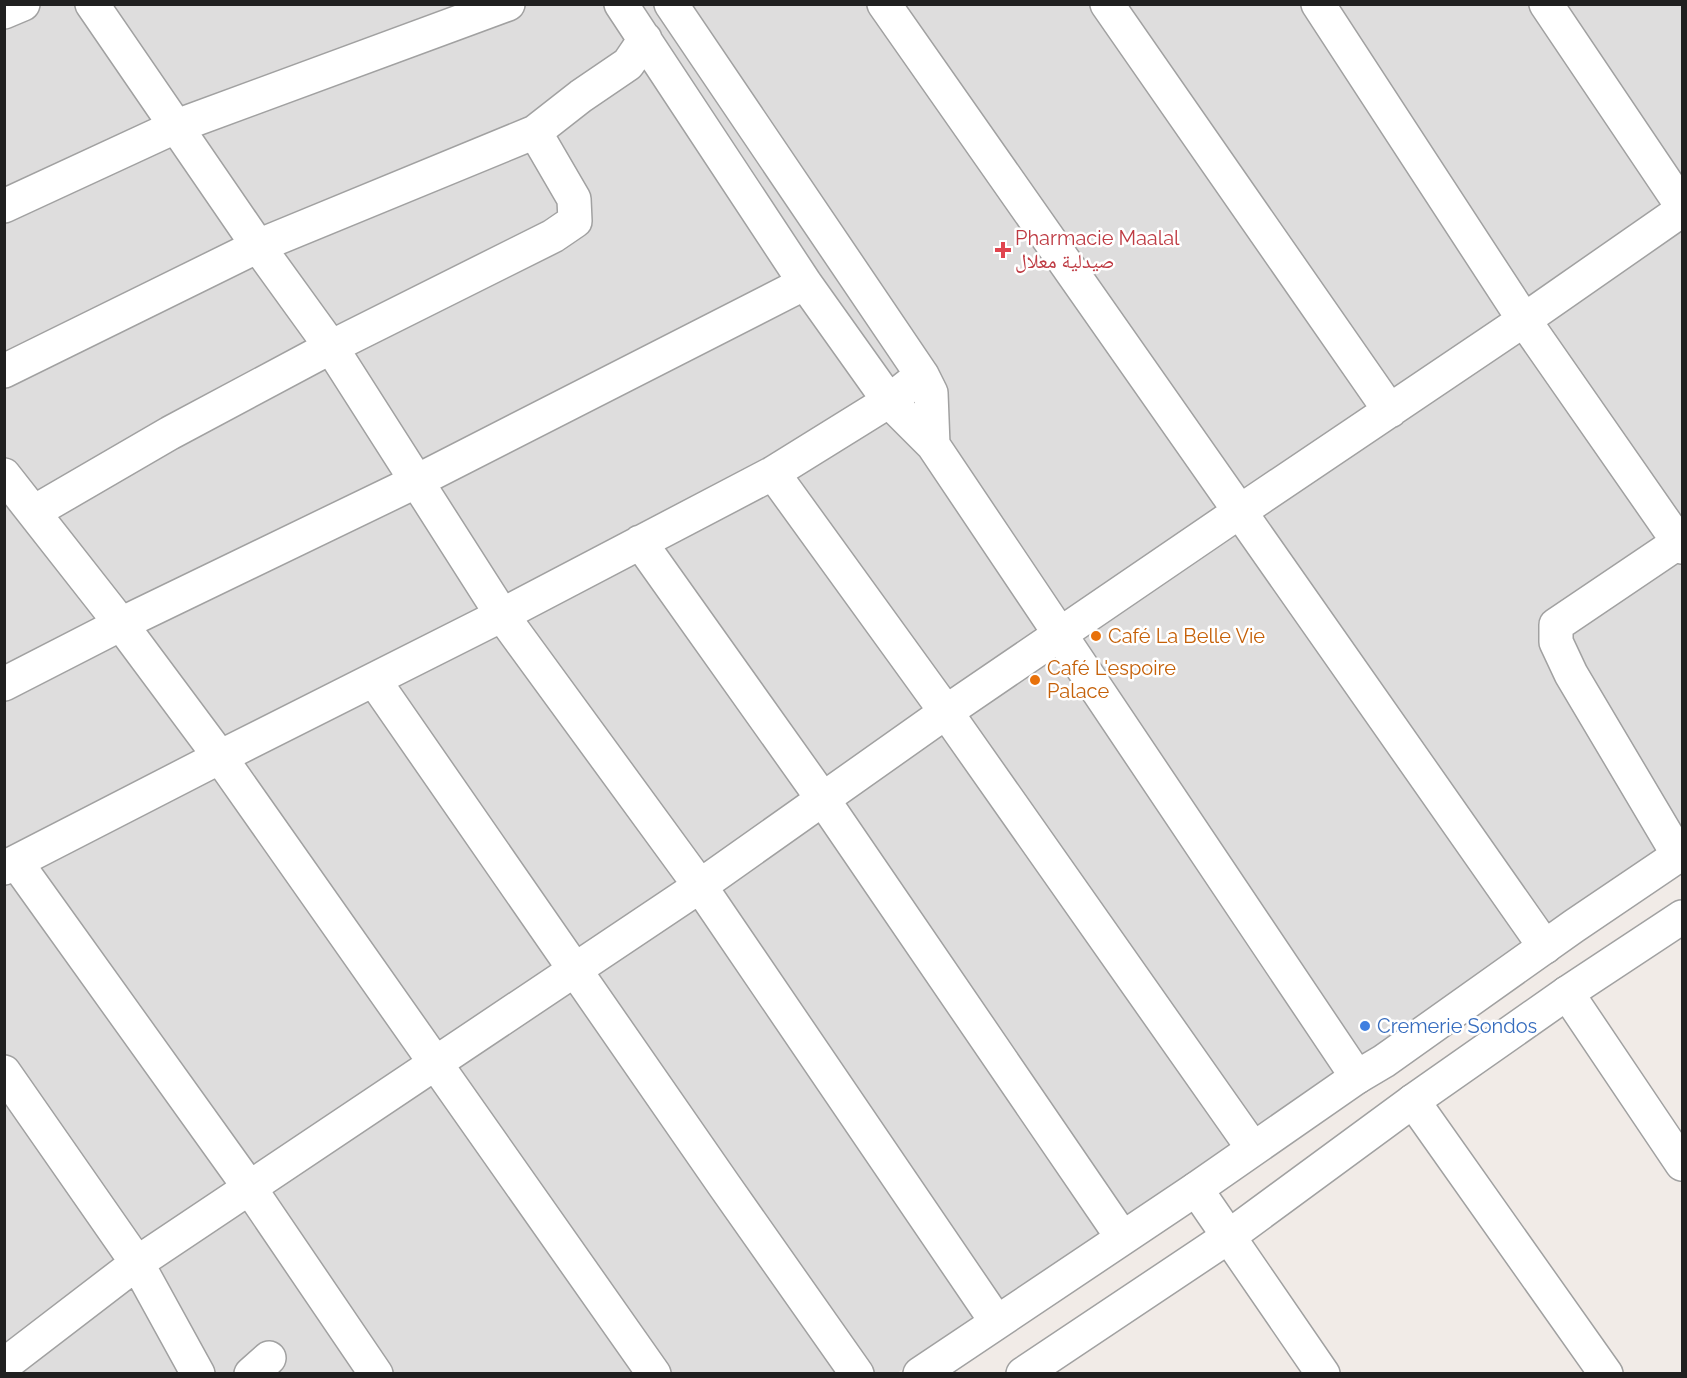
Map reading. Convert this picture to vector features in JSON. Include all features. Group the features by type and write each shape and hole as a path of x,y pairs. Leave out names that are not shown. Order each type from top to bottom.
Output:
{"street":[{"path":"4,12 23,4"},
{"path":"92,4 258,246 331,347 502,615 700,886 996,1322"},
{"path":"4,206 177,126 508,4"},
{"path":"621,4 805,283 888,401 933,445 1059,635 1371,1069 1413,1101 1606,1374"},
{"path":"670,4 922,375 932,393 933,445"},
{"path":"884,4 1545,947"},
{"path":"1107,4 1390,411"},
{"path":"920,1374 1196,1189 1252,1147 1371,1069 1574,926 1681,854 1571,674 1556,642 1556,625 1681,544 1524,320 1318,4"},
{"path":"4,1365 137,1263 700,886 946,712 1524,320 1683,208 1546,4"},
{"path":"4,371 258,246 536,132 581,96 628,64 645,39"},
{"path":"34,512 170,433 331,347 553,236 575,221 574,199 536,132"},
{"path":"4,684 121,624 417,481 805,283"},
{"path":"376,1374 249,1187 10,865 502,615 773,473 888,401 922,375"},
{"path":"773,473 946,712 1252,1147"},
{"path":"4,475 121,624 220,757 654,1374"},
{"path":"640,543 822,798 1122,1237"},
{"path":"374,680 857,1374"},
{"path":"1023,1374 1228,1237 1413,1101 1567,993 1683,916"},
{"path":"1574,926 1605,969"},
{"path":"1567,993 1683,1164"},
{"path":"4,1072 137,1263 198,1374"},
{"path":"1196,1189 1323,1374"}],"shaded area":[{"path":"5,5 1682,5 1682,847 897,1373 5,1374"}],"place":[{"name":"Pharmacie Maalal صيدلية معلال","path":"1003,250"},
{"name":"Café La Belle Vie","path":"1096,636"},
{"name":"Café L'espoire Palace","path":"1035,680"},
{"name":"Cremerie Sondos","path":"1365,1026"}]}
